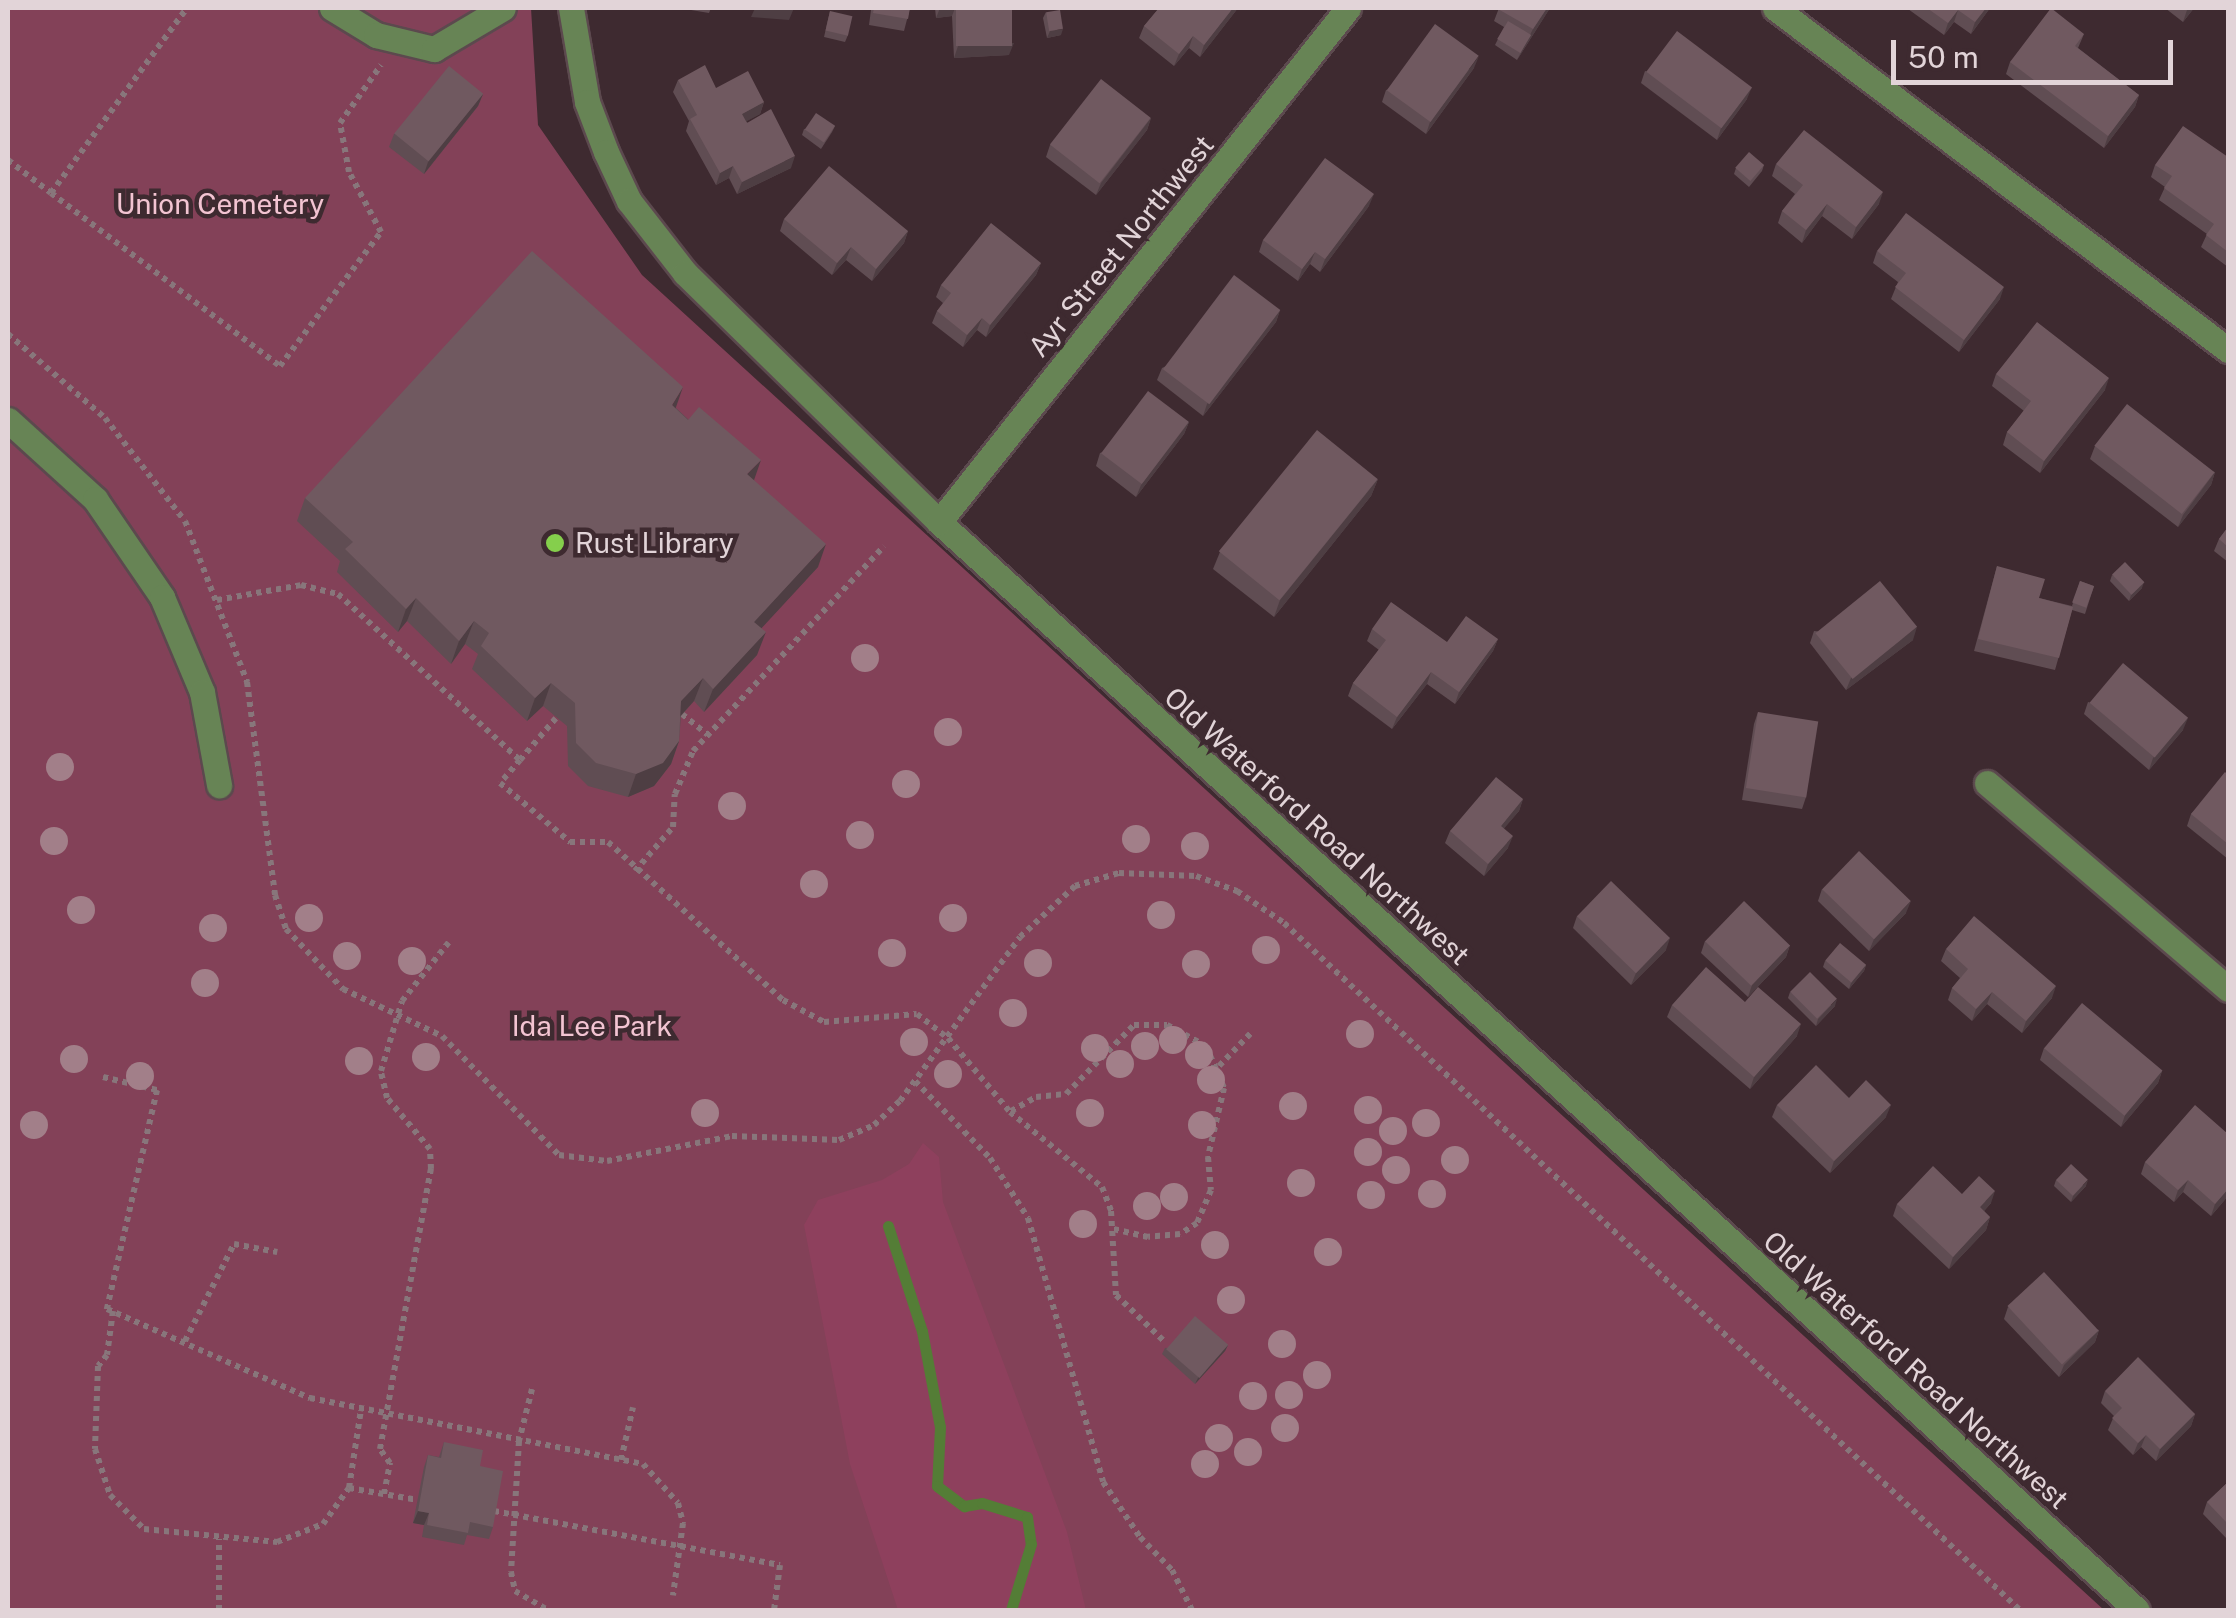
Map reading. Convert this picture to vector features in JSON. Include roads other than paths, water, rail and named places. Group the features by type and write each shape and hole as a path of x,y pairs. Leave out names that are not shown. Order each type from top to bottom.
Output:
{"street":[{"path":"332,8 396,43 434,49 503,8"},
{"name":"Old Waterford Road Northwest","path":"571,8 588,102 621,185 653,237 939,522 2137,1610"},
{"name":"Ayr Street Northwest","path":"939,522 1348,8"},
{"path":"1774,8 2228,350"},
{"path":"8,420 94,498 162,597 202,692 219,785"},
{"path":"1987,783 2228,989"}],"waterway":[{"path":"888,1226 922,1331 940,1427 937,1486 964,1506 982,1503 1027,1517 1031,1544 1011,1610"}],"place":[{"name":"Rust Library","path":"555,543"}],"park label":[{"name":"Union Cemetery","path":"220,204"},
{"name":"Ida Lee Park","path":"592,1026"}]}
